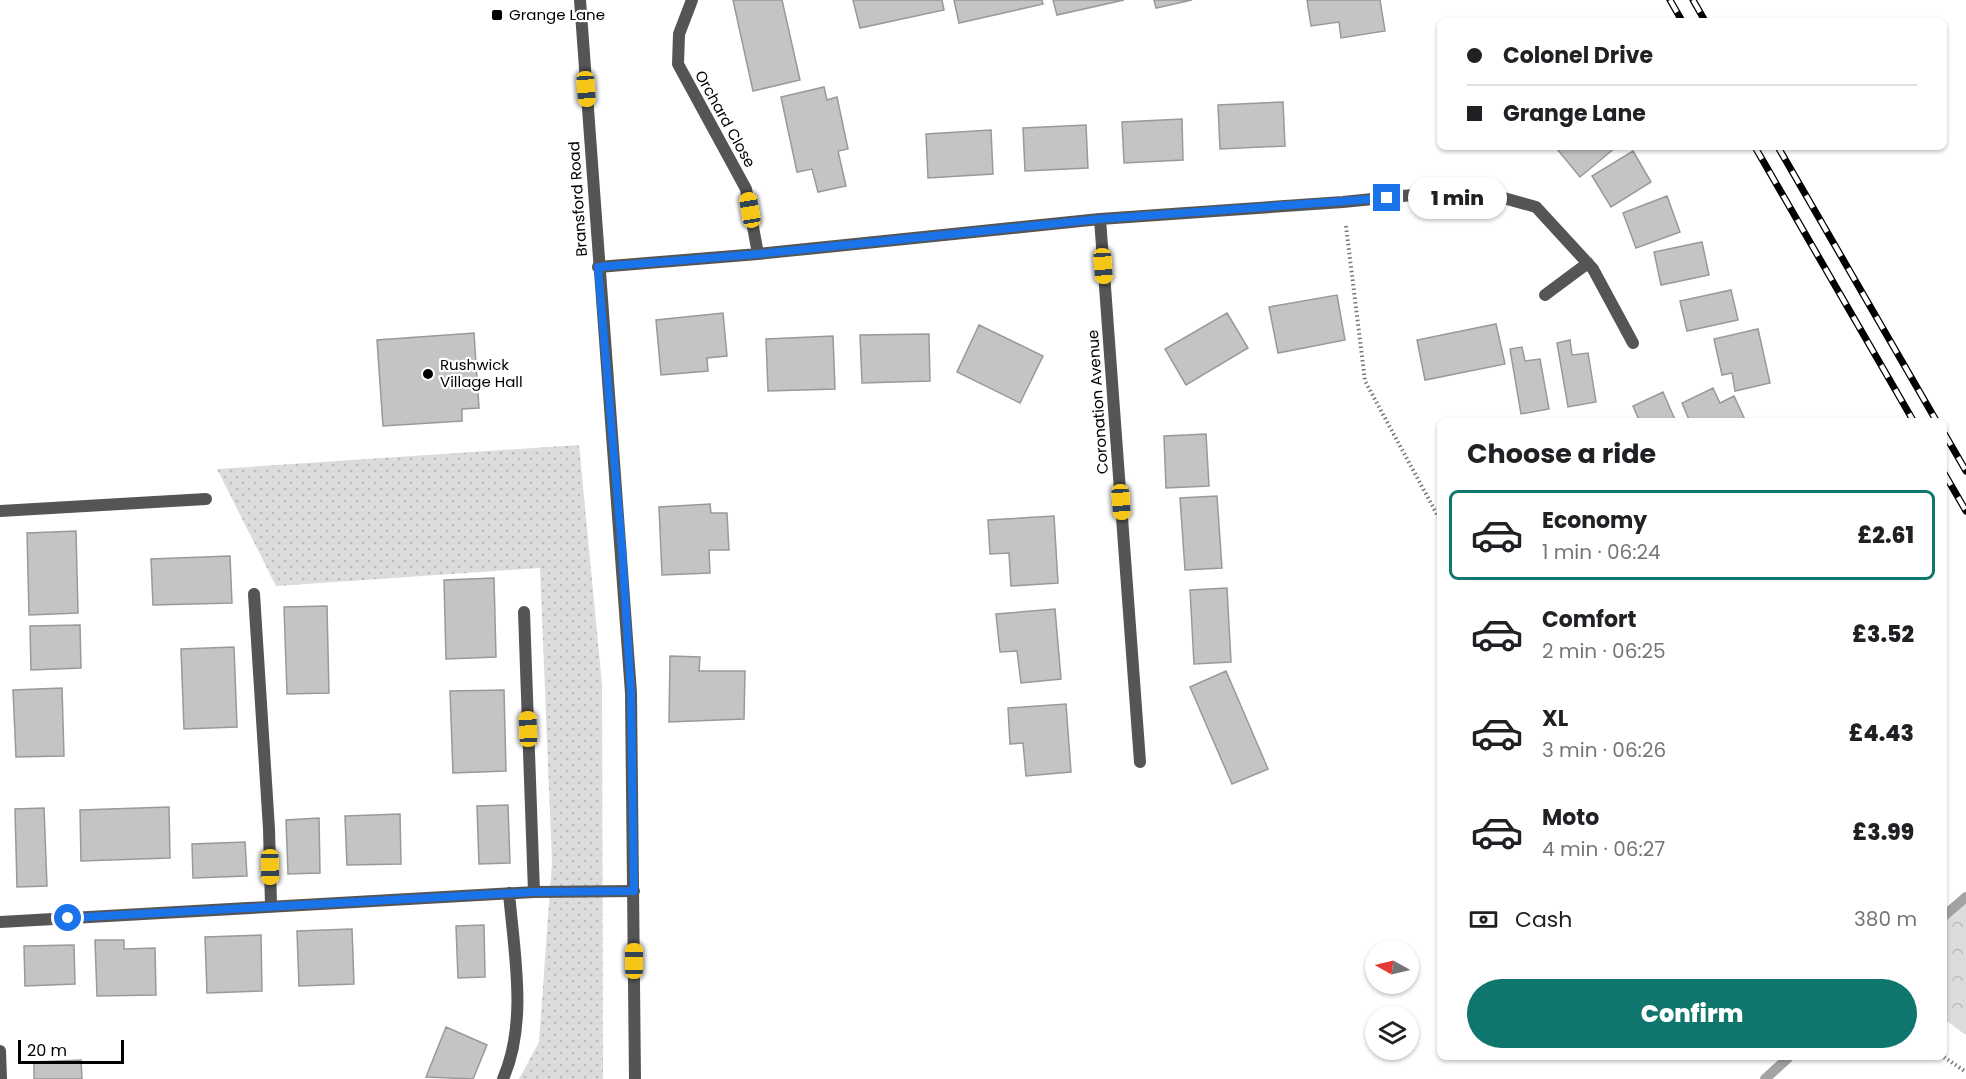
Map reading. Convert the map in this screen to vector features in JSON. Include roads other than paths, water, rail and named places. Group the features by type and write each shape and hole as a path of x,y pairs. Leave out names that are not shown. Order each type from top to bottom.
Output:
{"street":[{"name":"Bransford Road","path":"580,0 631,693 635,1079"},
{"name":"Orchard Close","path":"692,0 679,34 678,64 746,189 758,254"},
{"path":"598,267 758,254 1100,219 1342,202 1472,189 1536,207 1588,263 1634,343"},
{"name":"Coronation Avenue","path":"1100,219 1140,762"},
{"path":"1545,295 1588,263"},
{"path":"0,511 206,499"},
{"path":"254,594 269,829 271,905"},
{"path":"524,612 534,892"},
{"path":"0,922 509,893 634,891"},
{"path":"503,1079 511,1061 517,1016 509,893"},
{"path":"0,1051 1,1079"}],"waterway":[{"path":"1947,913 1966,897"},
{"path":"1765,1079 1786,1060"}],"railway":[{"path":"1670,0 1680,18"},
{"path":"1693,0 1703,18"},
{"path":"1757,150 1912,418"},
{"path":"1780,150 1935,418"},
{"path":"1947,438 1966,471"},
{"path":"1947,478 1966,511"}],"place":[{"name":"Grange Lane","path":"497,15"},
{"name":"Rushwick Village Hall","path":"428,374"}]}
